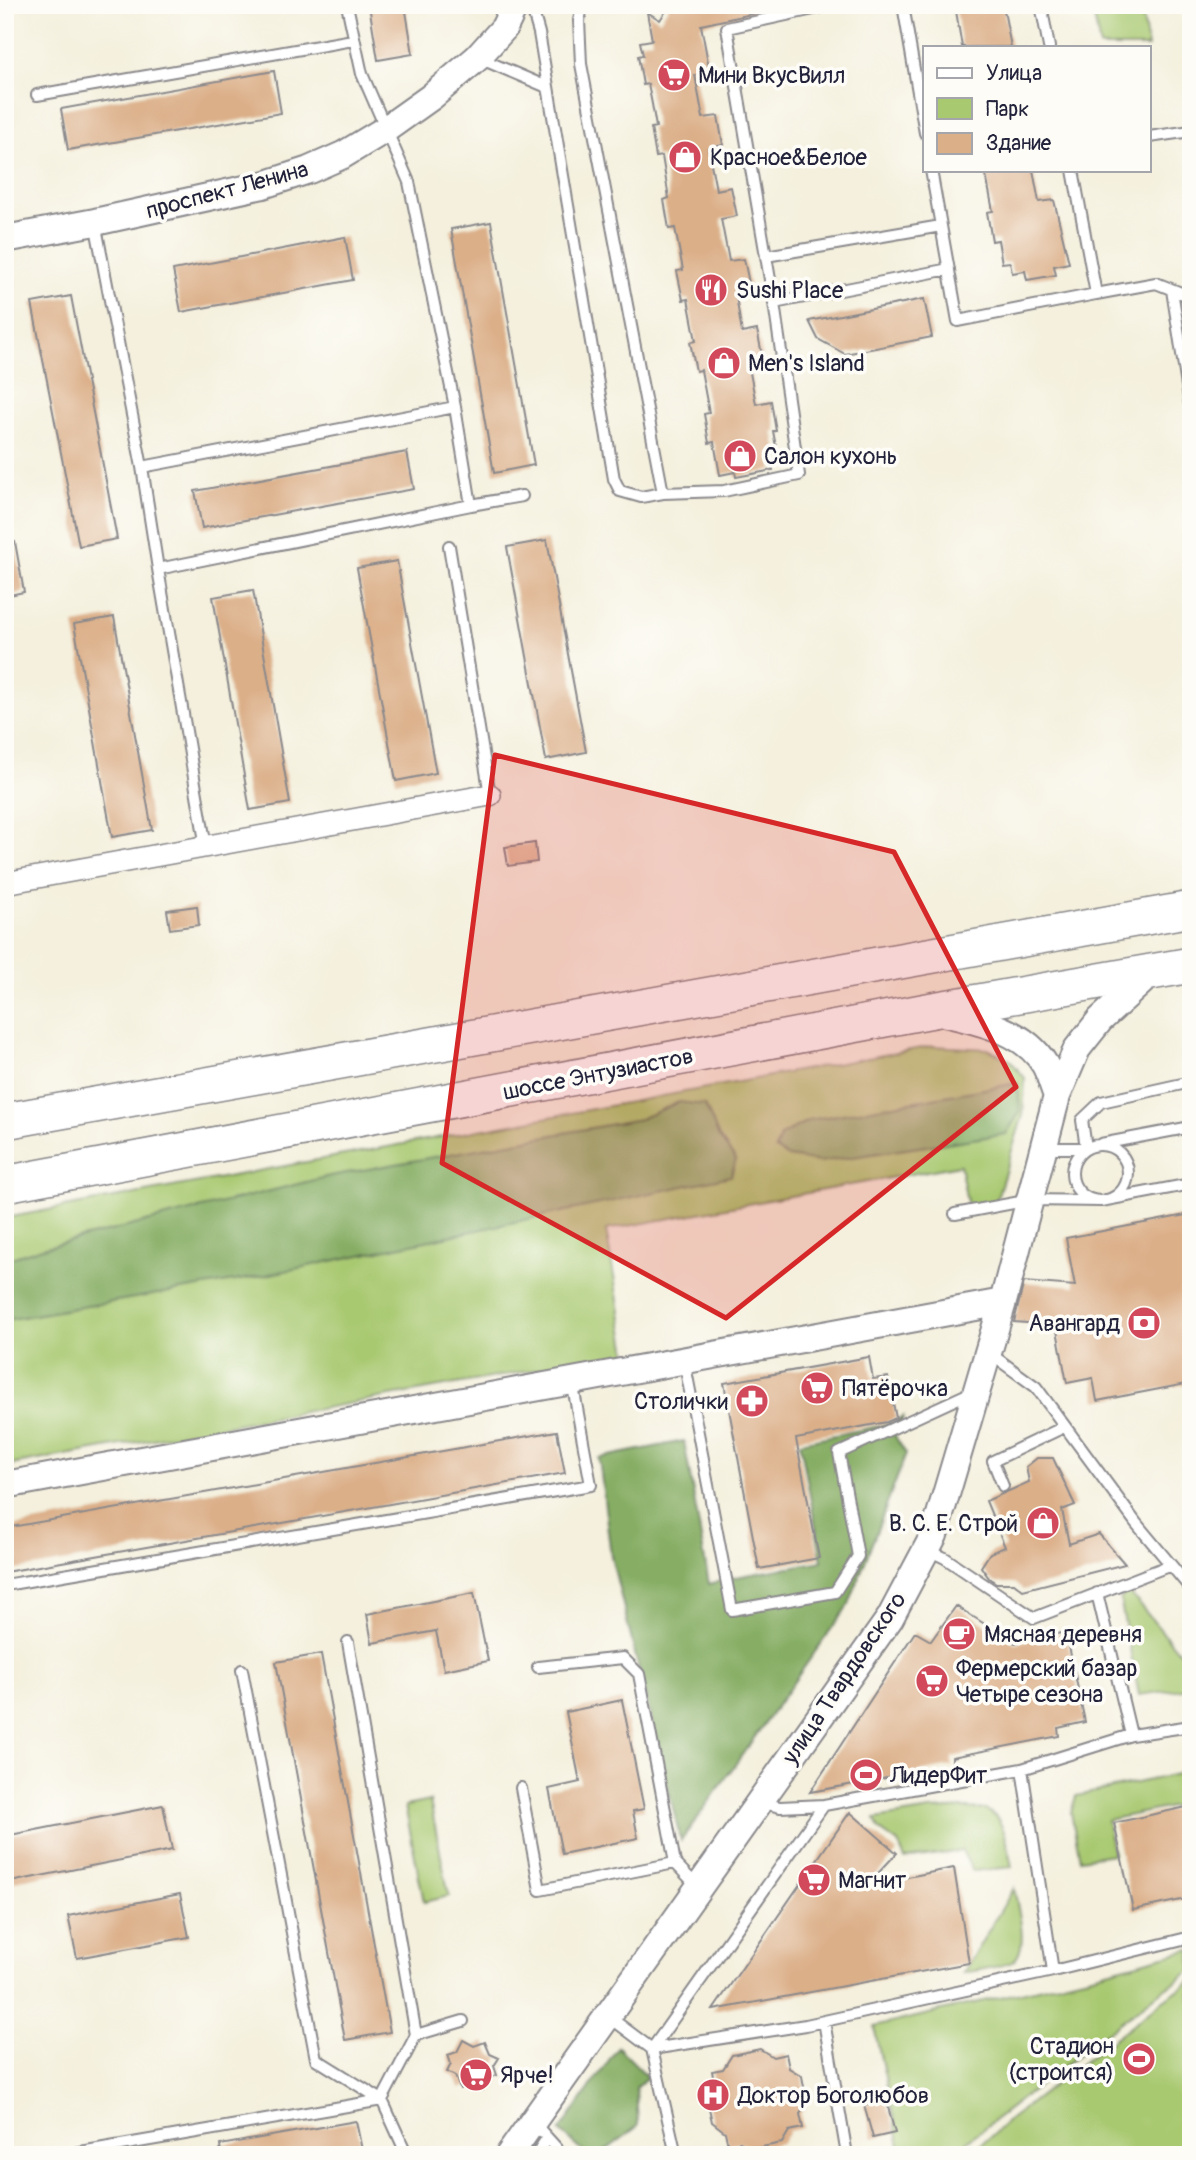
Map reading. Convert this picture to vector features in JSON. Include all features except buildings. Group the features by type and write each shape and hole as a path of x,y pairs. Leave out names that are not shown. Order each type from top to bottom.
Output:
{"highway":[{"path":"5,1121 1191,909"},
{"name":"шоссе Энтузиастов","path":"5,1184 933,1010 1191,965"}],"street":[{"name":"проспект Ленина","path":"5,239 263,185 309,170 343,155 431,97 477,58 505,28 515,5"},
{"path":"5,883 490,795"},
{"name":"улица Твардовского","path":"509,2155 540,2130 608,2016 890,1618 934,1535 1003,1302 1057,1096 1077,1049 1100,1020 1152,972"},
{"path":"933,1010 974,1021 1023,1039 1045,1065 1057,1096"},
{"path":"5,1485 1003,1302"}],"lane":[{"path":"347,5 362,74 409,182 455,407 471,505"},
{"path":"531,5 539,33 614,479 620,491 641,497 663,493 724,491 799,475 774,303 727,28 832,5"},
{"path":"583,5 579,20 581,64 663,493"},
{"path":"903,5 923,122"},
{"path":"1041,5 1049,46"},
{"path":"37,95 353,40"},
{"path":"477,58 547,87"},
{"path":"1150,137 1191,131"},
{"path":"931,172 958,321 1156,284 1191,297"},
{"path":"1073,172 1096,294"},
{"path":"95,222 142,467 206,847"},
{"path":"766,256 940,226"},
{"path":"774,303 949,269"},
{"path":"1172,290 1191,412"},
{"path":"142,467 455,407"},
{"path":"158,569 522,496"},
{"path":"449,546 490,795"},
{"path":"1091,1147 1082,1120 1101,1102 1191,1082"},
{"path":"1044,1148 1091,1147 1107,1146 1117,1150 1128,1169 1127,1180 1114,1197 1101,1200 1083,1195 1076,1186 1072,1176 1073,1165 1078,1156 1091,1147 1191,1126"},
{"path":"955,1214 1030,1200 1101,1200 1191,1184"},
{"path":"988,1352 1036,1387 1191,1589"},
{"path":"684,1360 732,1610 835,1592 858,1556 839,1453 977,1390"},
{"path":"5,1586 591,1485 572,1381"},
{"path":"1003,1486 993,1461 1065,1427"},
{"path":"926,1549 946,1558 1034,1618 1171,1564"},
{"path":"1097,1593 1131,1735"},
{"path":"348,1642 416,2035 382,2100"},
{"path":"538,1667 623,1658 639,1674 675,1863 699,1888"},
{"path":"242,1670 316,2059 382,2100 407,2155"},
{"path":"759,1802 780,1807 824,1804 1022,1769 1131,1735 1191,1726"},
{"path":"1022,1769 1053,1971"},
{"path":"521,1788 540,1890 675,1863"},
{"path":"652,2049 824,1804"},
{"path":"652,2049 824,2021 1053,1971 1191,1937"},
{"path":"608,2016 652,2049 676,2155"},
{"path":"416,2035 463,2021"},
{"path":"824,2021 847,2155"},
{"path":"64,2155 382,2100"},
{"path":"536,2155 540,2130"},
{"path":"540,2130 563,2155"}],"highlighted area":[{"path":"495,755 894,852 1016,1087 726,1318 442,1163"}],"green space":[{"path":"1092,5 1141,5 1148,46 1100,46"},
{"path":"932,1046 988,1049 1010,1060 1025,1078 1023,1115 996,1201 968,1207 960,1165 606,1230 627,1353 5,1466 5,1218"},
{"path":"1018,1083 1020,1112 1006,1134 819,1162 788,1157 775,1149 781,1135 809,1120"},
{"path":"679,1102 705,1105 719,1137 736,1160 731,1176 252,1278 5,1320 5,1260 42,1248 330,1176 640,1119"},
{"path":"903,1417 895,1436 906,1454 849,1604 681,1841 611,1556 599,1458 684,1441 709,1584 822,1561 800,1442 895,1423"},
{"path":"1129,1592 1191,1666 1191,1688 1139,1695 1120,1599"},
{"path":"1191,1771 1191,1803 1107,1820 1113,1854 1080,1859 1071,1813 1076,1796"},
{"path":"430,1801 449,1896 424,1902 405,1806"},
{"path":"930,1810 985,1810 998,1819 1005,1834 1012,1867 973,1871 962,1851 905,1859 898,1843 879,1829 875,1819"},
{"path":"1014,1888 1022,1938 1018,1956 1008,1964 963,1973"},
{"path":"1191,1949 1191,1971 1161,1991 949,2155 902,2155 874,2027"},
{"name":"Стадион (строится)","path":"1191,1981 1191,2155 970,2155 1010,2119"},
{"path":"618,2047 648,2077 636,2088 638,2126 600,2155 587,2155 560,2131"}],"place":[{"name":"Мини ВкусВилл","path":"674,75"},
{"name":"Красное&Белое","path":"685,157"},
{"name":"Sushi Place","path":"711,290"},
{"name":"Men's Island","path":"724,363"},
{"name":"Салон кухонь","path":"740,456"},
{"name":"Авангард","path":"1144,1323"},
{"name":"Пятёрочка","path":"817,1388"},
{"name":"Столички","path":"752,1401"},
{"name":"В. С. Е. Строй","path":"1043,1523"},
{"name":"Мясная деревня","path":"959,1634"},
{"name":"Фермерский базар Четыре сезона","path":"932,1681"},
{"name":"ЛидерФит","path":"866,1775"},
{"name":"Магнит","path":"814,1880"},
{"name":"Стадион (строится)","path":"1139,2059"},
{"name":"Ярче!","path":"476,2075"},
{"name":"Доктор Боголюбов","path":"713,2095"}]}
